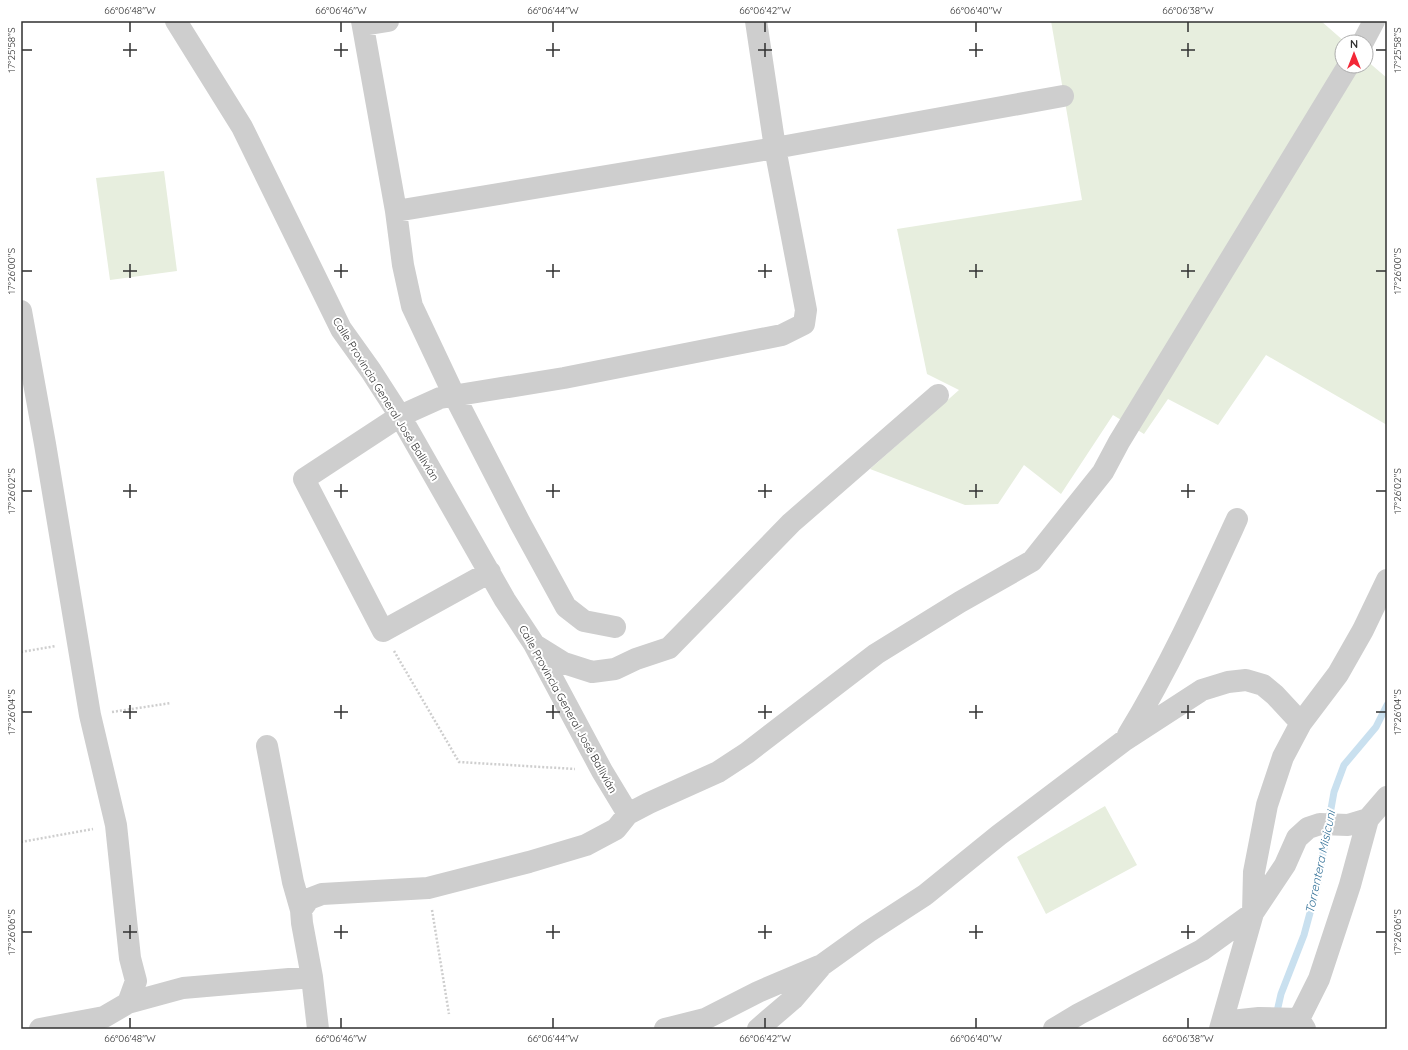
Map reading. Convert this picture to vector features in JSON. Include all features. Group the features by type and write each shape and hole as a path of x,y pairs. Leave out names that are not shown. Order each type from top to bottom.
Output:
{"street":[{"name":"Calle Provincia General José Ballivián","path":"176,21 242,127 341,329 371,371 400,416 490,572 534,644 602,771 628,814"},
{"path":"388,21 363,23 396,211 403,265 412,306 454,395 520,523 566,607 584,621 615,627"},
{"path":"490,572 383,631 304,479 400,416 440,398 564,378 782,335 804,324 806,310 775,148 756,21"},
{"path":"1367,34 1374,21"},
{"path":"301,910 309,899 322,894 428,888 586,846 616,829 628,814 718,772 747,753 876,654 960,602 1032,561 1103,472 1119,442 1343,74"},
{"path":"396,211 775,148 1063,96"},
{"path":"21,311 45,444 90,715 116,825 130,958 136,981 128,1003"},
{"path":"534,644 564,663 592,672 615,669 636,659 669,648 791,523 938,395"},
{"path":"1125,740 1151,698 1177,647 1237,519"},
{"path":"1387,580 1363,630 1338,674 1301,723 1283,757 1267,805 1254,872 1253,913 1221,1026 1259,1018 1302,1024 1319,979 1350,885 1368,818 1387,797"},
{"path":"665,1029 705,1019 758,992 822,965 868,932 925,895 999,835 1125,740 1202,690 1228,682 1246,680 1262,685 1275,695 1301,723"},
{"path":"267,746 293,882 301,910 312,977 318,1029"},
{"path":"1054,1029 1079,1014 1202,950 1253,913 1285,865 1297,838 1308,828 1320,824 1348,825 1368,818"},
{"path":"758,1029 793,999 822,965"},
{"path":"40,1029 104,1017 128,1003 182,988 312,977"}],"path":[{"path":"383,631 459,762 602,771"},
{"path":"21,652 78,642"},
{"path":"90,715 171,704"},
{"path":"21,842 116,825"},
{"path":"428,888 449,1014"}],"green space":[{"path":"1051,21 1321,21 1336,34 1334,34 1334,74 1374,74 1374,67 1387,78 1387,425 1266,355 1218,425 1168,399 1144,434 1113,415 1061,494 1024,465 998,504 965,505 870,469 959,390 927,374 897,229 1082,200"},
{"path":"164,171 177,271 110,280 96,178"},
{"path":"1105,806 1137,865 1046,914 1017,857"}],"waterway":[{"name":"Torrentera Misicuni","path":"1276,1016 1281,994 1304,935 1317,887 1334,792 1344,765 1376,727 1387,705"}]}
